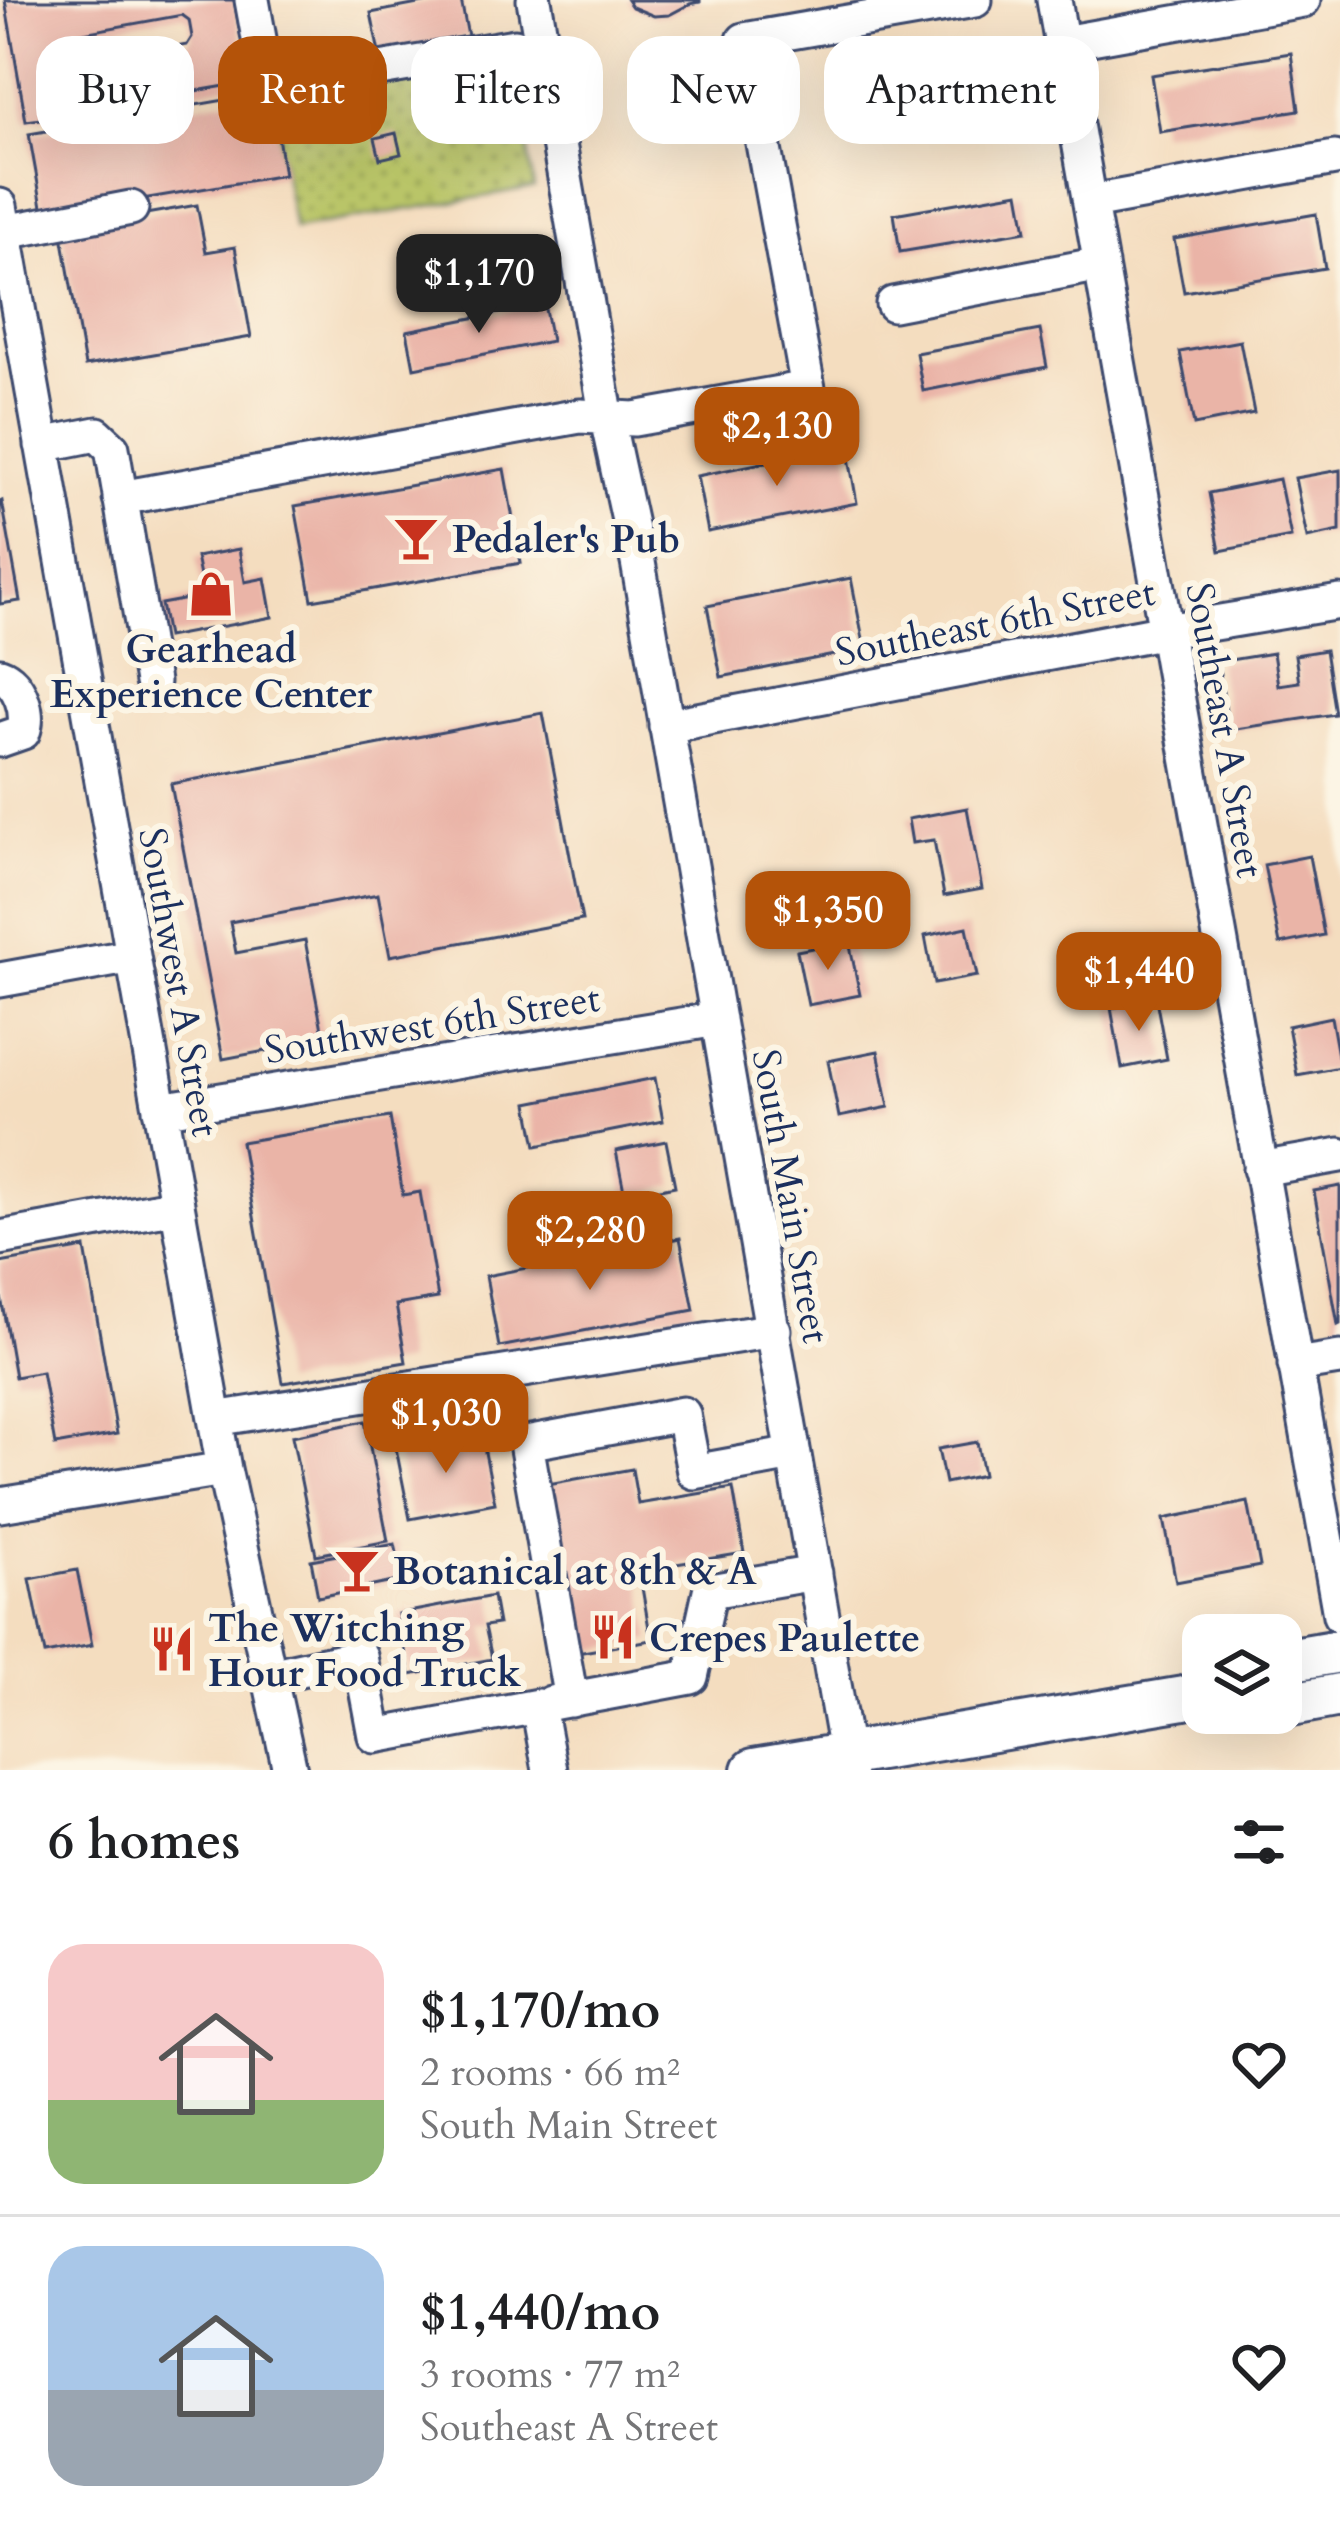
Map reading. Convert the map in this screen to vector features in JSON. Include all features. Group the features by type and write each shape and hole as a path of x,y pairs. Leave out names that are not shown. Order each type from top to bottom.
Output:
{"main road":[{"path":"1302,1657 1340,1651"},
{"path":"1302,1702 1340,1695"},
{"path":"754,1770 848,1763 1182,1699"}],"street":[{"path":"252,0 268,88 411,64"},
{"name":"South Main Street","path":"534,0 607,418 638,562 848,1763"},
{"path":"120,498 580,416 634,418 808,388 744,40 924,4 975,0"},
{"name":"Southeast A Street","path":"1054,0 1062,36"},
{"path":"1099,37 1304,0"},
{"name":"Southeast A Street","path":"1080,144 1340,1616"},
{"path":"1090,202 1335,158"},
{"path":"2,224 131,208"},
{"name":"Southwest A Street","path":"2,224 224,1468 290,1770"},
{"path":"893,304 1100,264"},
{"path":"42,445 97,434 112,448 152,682"},
{"name":"Southeast 6th Street","path":"666,726 1340,602"},
{"path":"0,675 9,678 18,691 26,723 23,732 0,740"},
{"path":"0,980 133,956"},
{"name":"Southwest 6th Street","path":"160,1110 718,1019"},
{"path":"1260,1169 1340,1155"},
{"path":"0,1238 177,1206"},
{"path":"215,1419 773,1330"},
{"path":"1295,1365 1340,1358"},
{"path":"550,1770 554,1703 526,1442 683,1414 694,1472 794,1454"},
{"path":"0,1505 224,1468"},
{"path":"269,1676 360,1656 375,1736 554,1703 691,1677 710,1592 815,1573"}],"green space":[{"path":"411,75 411,144 527,144 534,188 294,229 279,144 387,144 387,79"}],"building":[{"path":"5,0 234,0 241,36 218,36 218,87 194,91 194,36 182,15 66,36 36,36 36,120 26,121"},
{"path":"461,0 468,36 411,36 411,47 387,51 387,36 376,36 371,13"},
{"path":"627,0 700,0 700,2 654,16"},
{"path":"1291,53 1299,110 1160,132 1151,75"},
{"path":"218,101 218,144 279,144 284,175 43,212 29,134 36,133 36,144 194,144 194,105"},
{"path":"396,133 401,154 380,159 376,144 387,144 387,135"},
{"path":"1019,192 1026,231 900,252 894,214"},
{"path":"197,205 206,252 235,247 251,337 85,366 61,229"},
{"path":"1316,214 1325,268 1184,292 1174,239"},
{"path":"544,304 551,341 414,368 407,331"},
{"path":"1040,330 1047,367 923,391 916,353"},
{"path":"1240,341 1254,413 1194,425 1180,352"},
{"path":"847,446 857,503 708,532 697,476"},
{"path":"504,469 521,563 312,600 295,506"},
{"path":"1340,470 1340,531 1307,538 1295,478"},
{"path":"1279,479 1291,537 1220,551 1209,493"},
{"path":"0,502 20,601 0,604"},
{"path":"239,549 245,582 265,578 272,617 167,637 161,604 204,596 196,557"},
{"path":"851,578 865,649 721,677 707,606"},
{"path":"1325,650 1335,714 1229,730 1218,662 1273,653 1278,685 1299,682 1295,655"},
{"path":"543,713 582,920 390,956 378,894 230,922 236,953 305,940 324,1040 223,1059 171,784"},
{"path":"967,808 982,889 944,896 934,840 912,843 908,819"},
{"path":"1309,856 1324,935 1280,944 1264,865"},
{"path":"967,927 977,976 934,984 925,936"},
{"path":"849,941 860,995 808,1005 797,951"},
{"path":"1156,999 1167,1059 1122,1068 1111,1008"},
{"path":"1331,1017 1340,1067 1297,1075 1288,1026"},
{"path":"878,1051 889,1107 839,1117 828,1061"},
{"path":"655,1078 663,1121 536,1146 528,1103"},
{"path":"390,1117 403,1195 420,1192 438,1298 396,1305 406,1362 283,1383 241,1142"},
{"path":"666,1141 675,1186 625,1196 616,1151"},
{"path":"1340,1186 1340,1324 1338,1325 1314,1191"},
{"path":"680,1238 694,1310 499,1347 486,1276"},
{"path":"85,1248 117,1434 55,1445 42,1372 15,1377 0,1291 0,1263"},
{"path":"365,1421 388,1541 316,1555 292,1436"},
{"path":"481,1432 495,1503 410,1519 396,1448"},
{"path":"977,1442 983,1475 945,1483 938,1449"},
{"path":"632,1469 638,1504 733,1488 744,1553 639,1570 651,1640 577,1653 548,1484"},
{"path":"1248,1502 1260,1566 1176,1582 1164,1519"},
{"name":"Botanical at 8th & A","path":"395,1544 403,1580 318,1597 311,1560"},
{"path":"77,1570 92,1645 45,1654 30,1579"},
{"path":"493,1596 498,1624 485,1626 492,1659 410,1675 398,1614"}],"place":[{"name":"Pedaler's Pub","path":"416,538"},
{"name":"Gearhead Experience Center","path":"211,594"},
{"name":"Botanical at 8th & A","path":"357,1570"},
{"name":"Crepes Paulette","path":"613,1637"},
{"name":"The Witching Hour Food Truck","path":"172,1649"}]}
